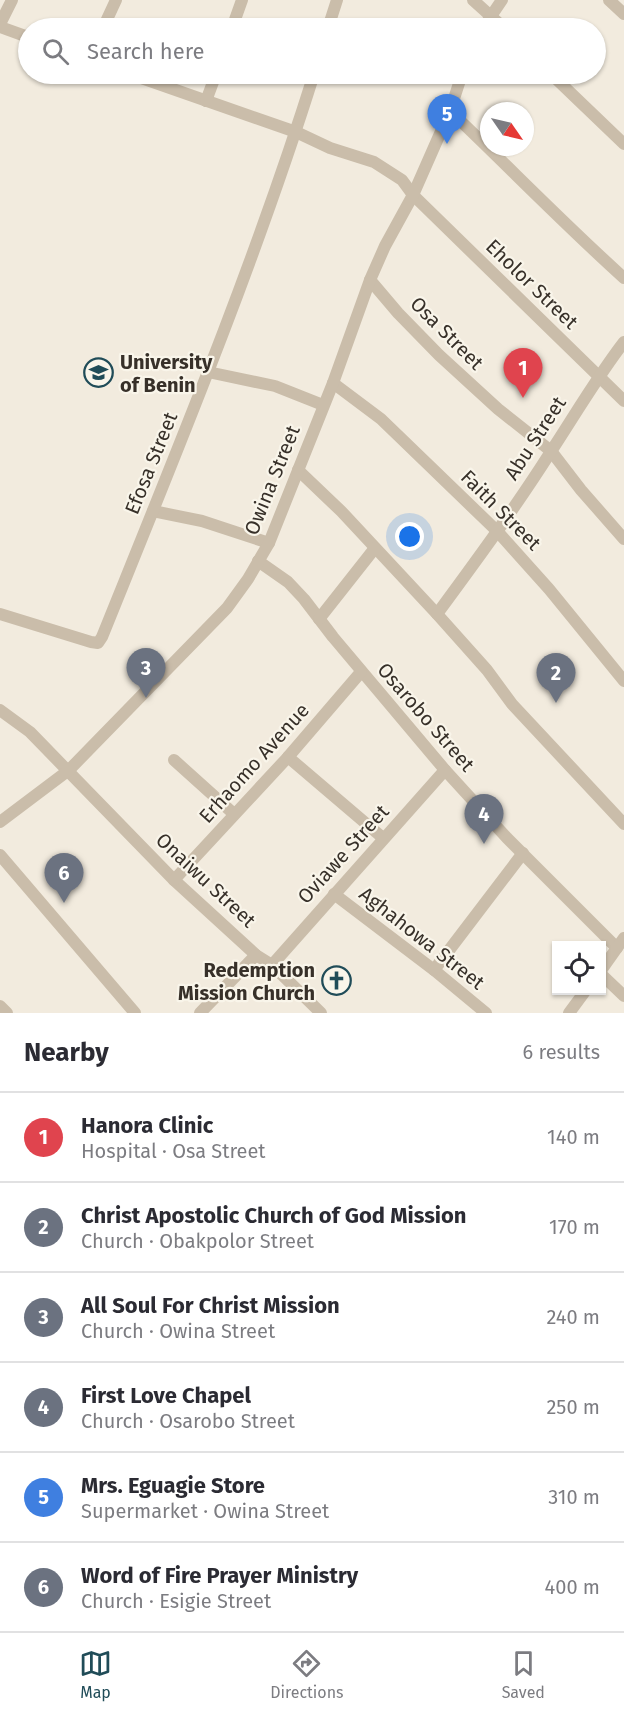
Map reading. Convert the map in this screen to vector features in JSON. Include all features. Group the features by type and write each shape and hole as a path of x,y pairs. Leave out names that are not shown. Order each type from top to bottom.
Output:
{"street":[{"path":"12,0 0,25 18,33"},
{"path":"108,18 116,0"},
{"path":"236,18 242,0"},
{"path":"331,18 337,0"},
{"path":"473,0 494,18"},
{"path":"489,18 502,0"},
{"path":"609,0 624,14"},
{"name":"Eholor Street","path":"159,84 296,132 330,148 375,162 402,180 413,195 624,401"},
{"path":"207,101 213,84"},
{"name":"Efosa Street","path":"0,614 91,642 98,643 102,637 208,372 296,132 311,84"},
{"name":"Owina Street","path":"0,822 69,770 227,608 248,579 269,543 333,383 370,280 385,246 413,195 450,111 459,84"},
{"path":"561,84 624,144"},
{"path":"450,111 563,223 624,278"},
{"name":"Osa Street","path":"370,280 439,355 498,409 552,451 624,539"},
{"name":"Abu Street","path":"437,614 498,532 552,451 598,375 624,342"},
{"path":"208,372 274,386 323,405"},
{"name":"Faith Street","path":"333,383 381,419 498,532 549,589 624,681"},
{"path":"298,470 341,511 437,614 487,670 512,704 624,824"},
{"path":"153,511 202,521 269,543"},
{"path":"319,619 375,548"},
{"name":"Osarobo Street","path":"258,561 288,582 304,599 361,672 445,770 524,853 620,943"},
{"name":"Erhaomo Avenue","path":"174,880 288,757 361,672"},
{"name":"Onaiwu Street","path":"0,710 30,732 174,880 256,955 272,965 321,1013"},
{"path":"288,757 383,838"},
{"path":"174,760 234,814"},
{"name":"Oviawe Street","path":"272,965 445,770"},
{"path":"435,970 524,853"},
{"path":"0,855 135,1013"},
{"name":"Aghahowa Street","path":"334,894 435,970 486,1013"},
{"path":"606,963 620,943"},
{"path":"200,1013 256,955"},
{"path":"606,979 624,996"},
{"path":"569,1013 582,995"},
{"path":"0,1006 7,1013"}],"place":[{"name":"Mrs. Eguagie Store","path":"447,144"},
{"name":"University of Benin","path":"99,373"},
{"name":"Hanora Clinic","path":"523,398"},
{"name":"All Soul For Christ Mission","path":"146,698"},
{"name":"Christ Apostolic Church of God Mission","path":"556,703"},
{"name":"First Love Chapel","path":"484,844"},
{"name":"Word of Fire Prayer Ministry","path":"64,903"},
{"name":"Redemption Mission Church","path":"336,981"}]}
